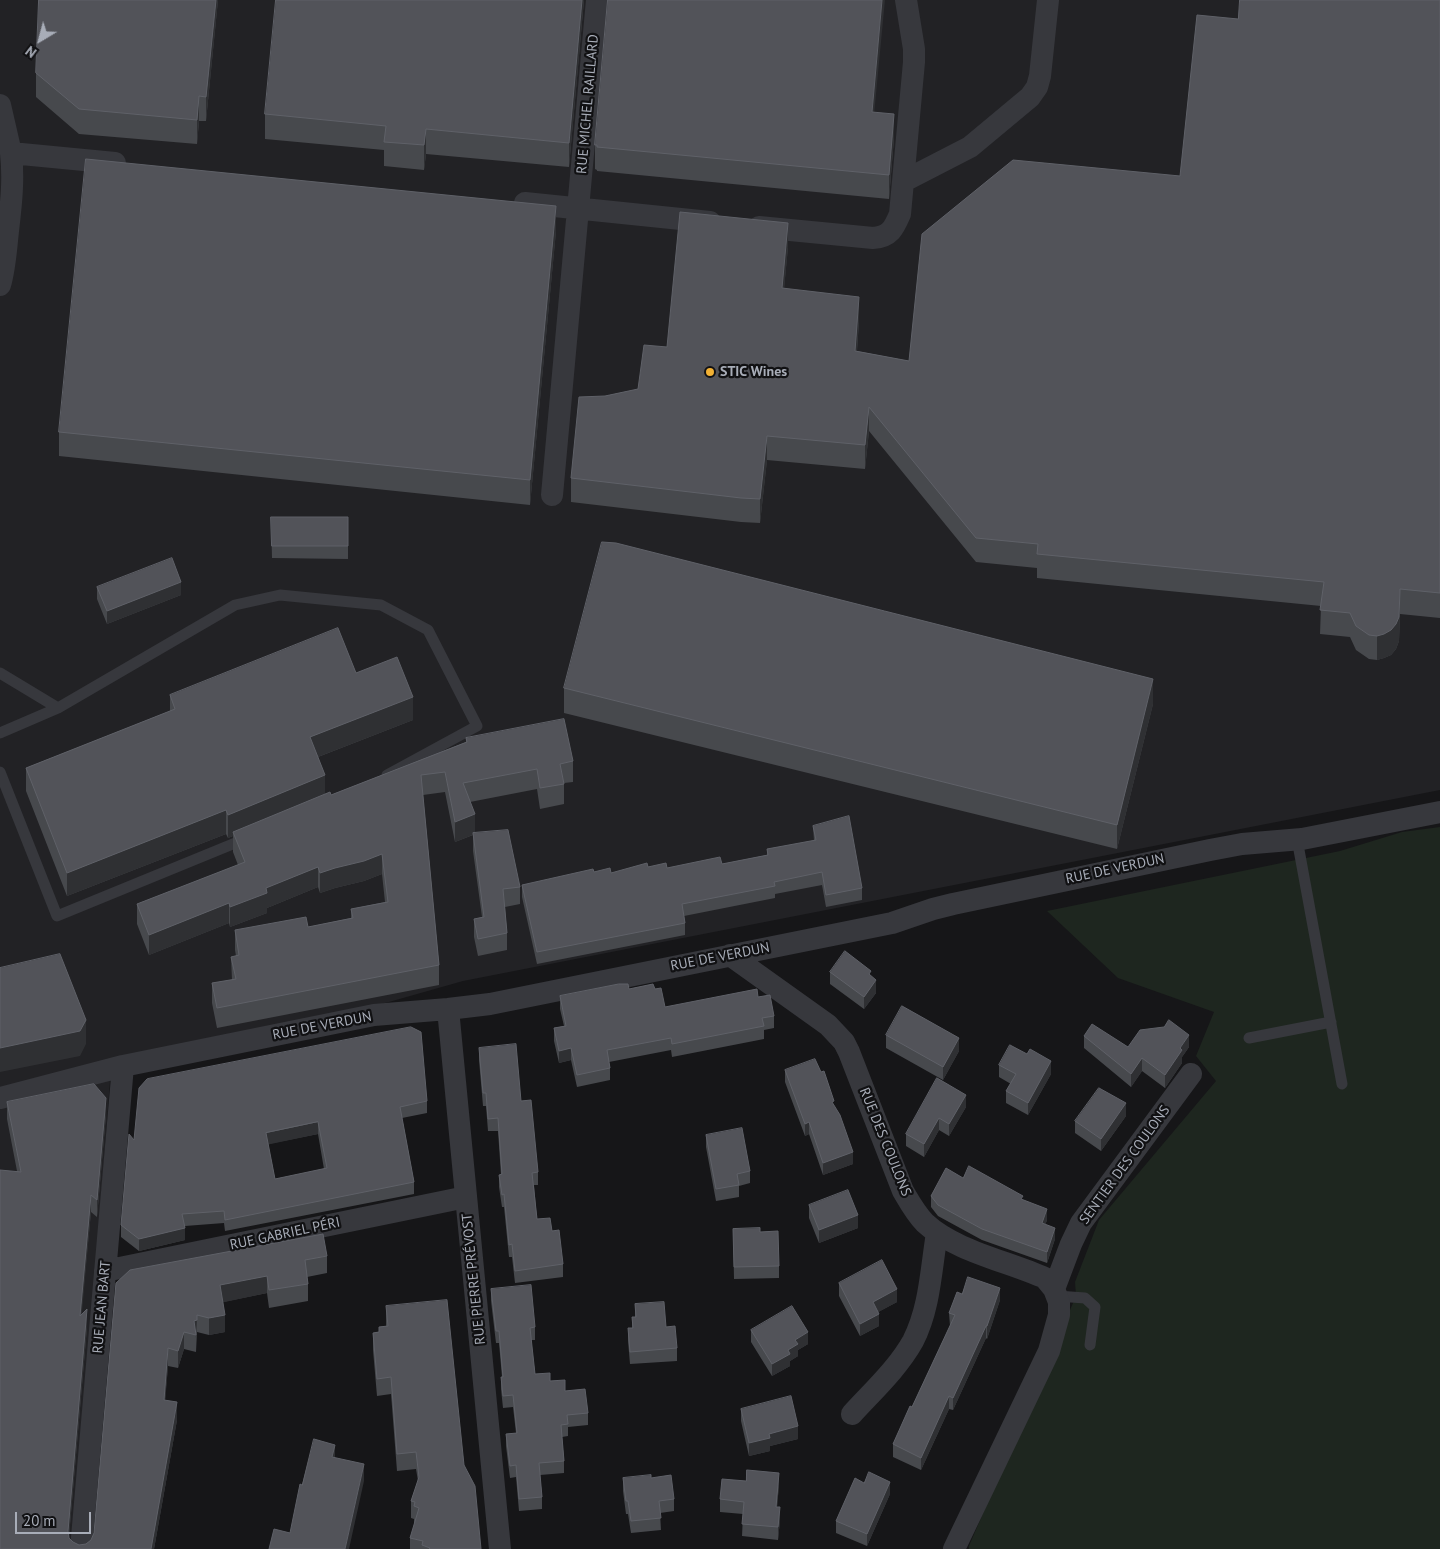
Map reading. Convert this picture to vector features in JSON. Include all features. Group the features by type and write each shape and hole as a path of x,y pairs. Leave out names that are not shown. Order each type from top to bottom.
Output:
{"street":[{"name":"RUE MICHEL RAILLARD","path":"552,495 597,0"},
{"path":"509,202 881,238 888,234 900,214 904,181 914,49 906,0"},
{"path":"904,181 970,147 1030,97 1037,88 1040,76 1048,0"},
{"path":"0,105 11,153 13,171 5,264 0,285"},
{"path":"11,153 139,166"},
{"name":"RUE DE VERDUN","path":"0,1098 123,1066 374,1015 490,1004 892,923 953,904 1210,850 1242,844 1297,839 1440,812"},
{"name":"RUE DES COULONS","path":"730,955 828,1025 844,1042 903,1191 924,1222 949,1241 1045,1278 1056,1292"},
{"name":"RUE PIERRE PRÉVOST","path":"448,1009 500,1549"},
{"name":"RUE JEAN BART","path":"81,1549 123,1066"},
{"name":"SENTIER DES COULONS","path":"1056,1292 1071,1244 1081,1223 1191,1074"},
{"name":"RUE GABRIEL PÉRI","path":"105,1270 466,1197"},
{"path":"852,1414 896,1365 912,1341 924,1313 937,1233"},
{"path":"954,1549 1049,1351 1059,1315 1059,1302 1056,1292"}],"lane":[{"path":"0,733 58,708 235,605 280,595 381,605 428,630 477,726 376,781"},
{"path":"0,674 58,708"},
{"path":"0,772 57,916 260,833"},
{"path":"1297,839 1342,1084"},
{"path":"1249,1038 1331,1022"},
{"path":"1056,1292 1085,1298 1095,1307 1090,1345"}],"shaded area":[{"path":"0,0 1440,0 1440,790 463,981 110,1081 75,1549 0,1549"},
{"path":"1440,827 1440,1549 969,1549 1076,1296 1075,1282 1099,1220 1216,1081 1196,1056 1214,1012 1118,978 1047,911 1340,851 1402,832"}],"building":[{"path":"39,0 216,0 206,97 199,96 197,120 79,109 36,73"},
{"path":"276,0 582,0 569,143 426,129 424,145 384,142 386,126 265,114"},
{"path":"608,0 882,0 872,112 894,114 889,175 597,147 595,145"},
{"path":"1240,0 1440,0 1440,593 1400,589 1399,617 1391,630 1377,636 1369,635 1356,626 1350,613 1320,610 1324,582 1037,554 1038,544 976,538 869,407 865,445 767,436 760,499 571,478 579,397 605,396 638,389 644,345 667,347 680,212 788,223 782,288 859,297 855,351 909,361 922,234 1013,160 1180,176 1197,15 1238,19"},
{"path":"86,159 556,206 530,480 59,432"},
{"path":"271,517 348,517 348,546 272,546"},
{"path":"602,542 616,543 1153,679 1117,825 564,688"},
{"path":"172,558 181,582 107,611 97,587"},
{"path":"338,628 356,673 397,657 413,697 310,737 325,775 228,815 226,810 67,873 26,768 175,709 170,695"},
{"path":"564,719 573,761 560,764 564,784 540,788 537,769 463,783 475,814 455,822 445,772 421,775 439,965 217,1008 212,983 236,979 231,957 239,955 235,930 306,917 308,927 353,918 351,909 388,902 382,854 320,873 318,867 266,888 267,893 230,907 229,903 149,935 137,904 245,862 233,832 330,792 331,795 467,742 466,738"},
{"path":"849,816 862,888 826,895 822,872 774,882 775,886 682,904 685,923 537,952 522,885 593,869 594,872 610,868 611,873 647,863 648,867 666,863 667,868 720,857 722,864 768,855 767,849 816,840 813,826"},
{"path":"508,830 520,887 503,889 507,933 478,939 474,919 484,917 473,833"},
{"path":"845,951 871,971 869,974 876,980 864,997 830,972"},
{"path":"60,954 86,1020 80,1031 0,1048 0,968"},
{"path":"619,984 628,984 629,989 653,984 655,989 661,988 665,1007 757,989 758,997 770,995 774,1016 762,1018 764,1026 672,1044 671,1038 607,1050 610,1068 577,1075 571,1048 559,1051 554,1028 566,1026 560,996"},
{"path":"902,1006 959,1038 943,1067 886,1035"},
{"path":"1169,1020 1189,1035 1180,1048 1182,1050 1165,1075 1142,1058 1131,1074 1084,1036 1092,1024 1128,1047 1140,1030 1164,1027"},
{"path":"411,1027 421,1032 427,1101 400,1107 414,1182 225,1220 224,1211 182,1214 185,1228 139,1239 121,1225 129,1134 134,1140 139,1088 147,1079","holes":["318,1122 327,1168 275,1179 266,1133"]},
{"path":"516,1044 521,1101 531,1100 538,1172 532,1173 537,1219 550,1218 552,1231 559,1230 563,1264 515,1271 512,1244 509,1245 504,1194 502,1195 499,1175 502,1174 498,1118 488,1119 486,1093 483,1093 479,1048"},
{"path":"1010,1045 1027,1054 1030,1049 1051,1061 1028,1103 1006,1091 1016,1074 999,1065"},
{"path":"815,1059 821,1072 824,1071 834,1101 832,1102 840,1115 853,1152 823,1163 809,1122 805,1124 785,1070"},
{"path":"937,1078 966,1095 949,1124 939,1118 924,1144 906,1134"},
{"path":"94,1084 106,1098 97,1200 91,1195 80,1316 87,1309 68,1531 69,1538 73,1542 79,1545 86,1544 91,1540 94,1533 116,1283 130,1270 323,1234 327,1256 305,1260 308,1284 269,1290 267,1276 220,1285 225,1315 209,1318 197,1315 197,1320 194,1321 196,1335 184,1332 178,1351 168,1348 164,1400 177,1402 151,1549 0,1549 0,1170 21,1172 7,1102"},
{"path":"1099,1088 1126,1103 1101,1139 1075,1121"},
{"path":"742,1128 750,1171 737,1174 739,1185 716,1189 706,1135"},
{"path":"969,1166 1023,1196 1021,1199 1047,1209 1042,1223 1055,1228 1047,1252 982,1229 938,1205 931,1196 946,1168 963,1178"},
{"path":"848,1190 858,1215 819,1230 809,1205"},
{"path":"760,1228 760,1232 778,1231 779,1266 734,1267 733,1229"},
{"path":"882,1260 897,1289 873,1302 879,1314 860,1324 839,1283"},
{"path":"968,1277 1000,1288 987,1326 953,1398 949,1396 921,1458 893,1444 955,1315 949,1313 957,1292 962,1294"},
{"path":"531,1285 535,1327 530,1328 535,1374 550,1373 550,1381 565,1380 565,1391 585,1389 588,1413 567,1415 568,1424 561,1425 564,1461 539,1463 542,1497 519,1499 516,1465 510,1466 506,1434 517,1433 513,1395 503,1396 499,1331 496,1331 491,1289"},
{"path":"447,1300 464,1465 475,1486 481,1549 429,1549 422,1545 423,1541 410,1538 419,1508 414,1506 415,1502 411,1501 419,1477 416,1452 397,1454 391,1377 377,1379 373,1333 379,1332 379,1327 388,1326 386,1306"},
{"path":"664,1302 666,1327 675,1326 677,1348 630,1352 628,1328 633,1328 632,1317 636,1317 635,1304"},
{"path":"792,1306 808,1332 795,1340 798,1344 788,1350 790,1354 772,1364 751,1330"},
{"path":"791,1396 798,1426 769,1434 770,1438 749,1443 741,1409"},
{"path":"314,1439 335,1445 332,1457 364,1464 345,1549 269,1549 274,1529 290,1533 300,1484 302,1485"},
{"path":"747,1470 779,1473 776,1507 780,1507 778,1527 742,1524 744,1502 720,1499 722,1479 746,1481"},
{"path":"869,1472 890,1482 867,1534 836,1521 855,1478 864,1483"},
{"path":"651,1475 651,1478 671,1475 674,1499 659,1501 661,1518 631,1521 623,1478"}],"place":[{"name":"STIC Wines","path":"710,372"}]}
